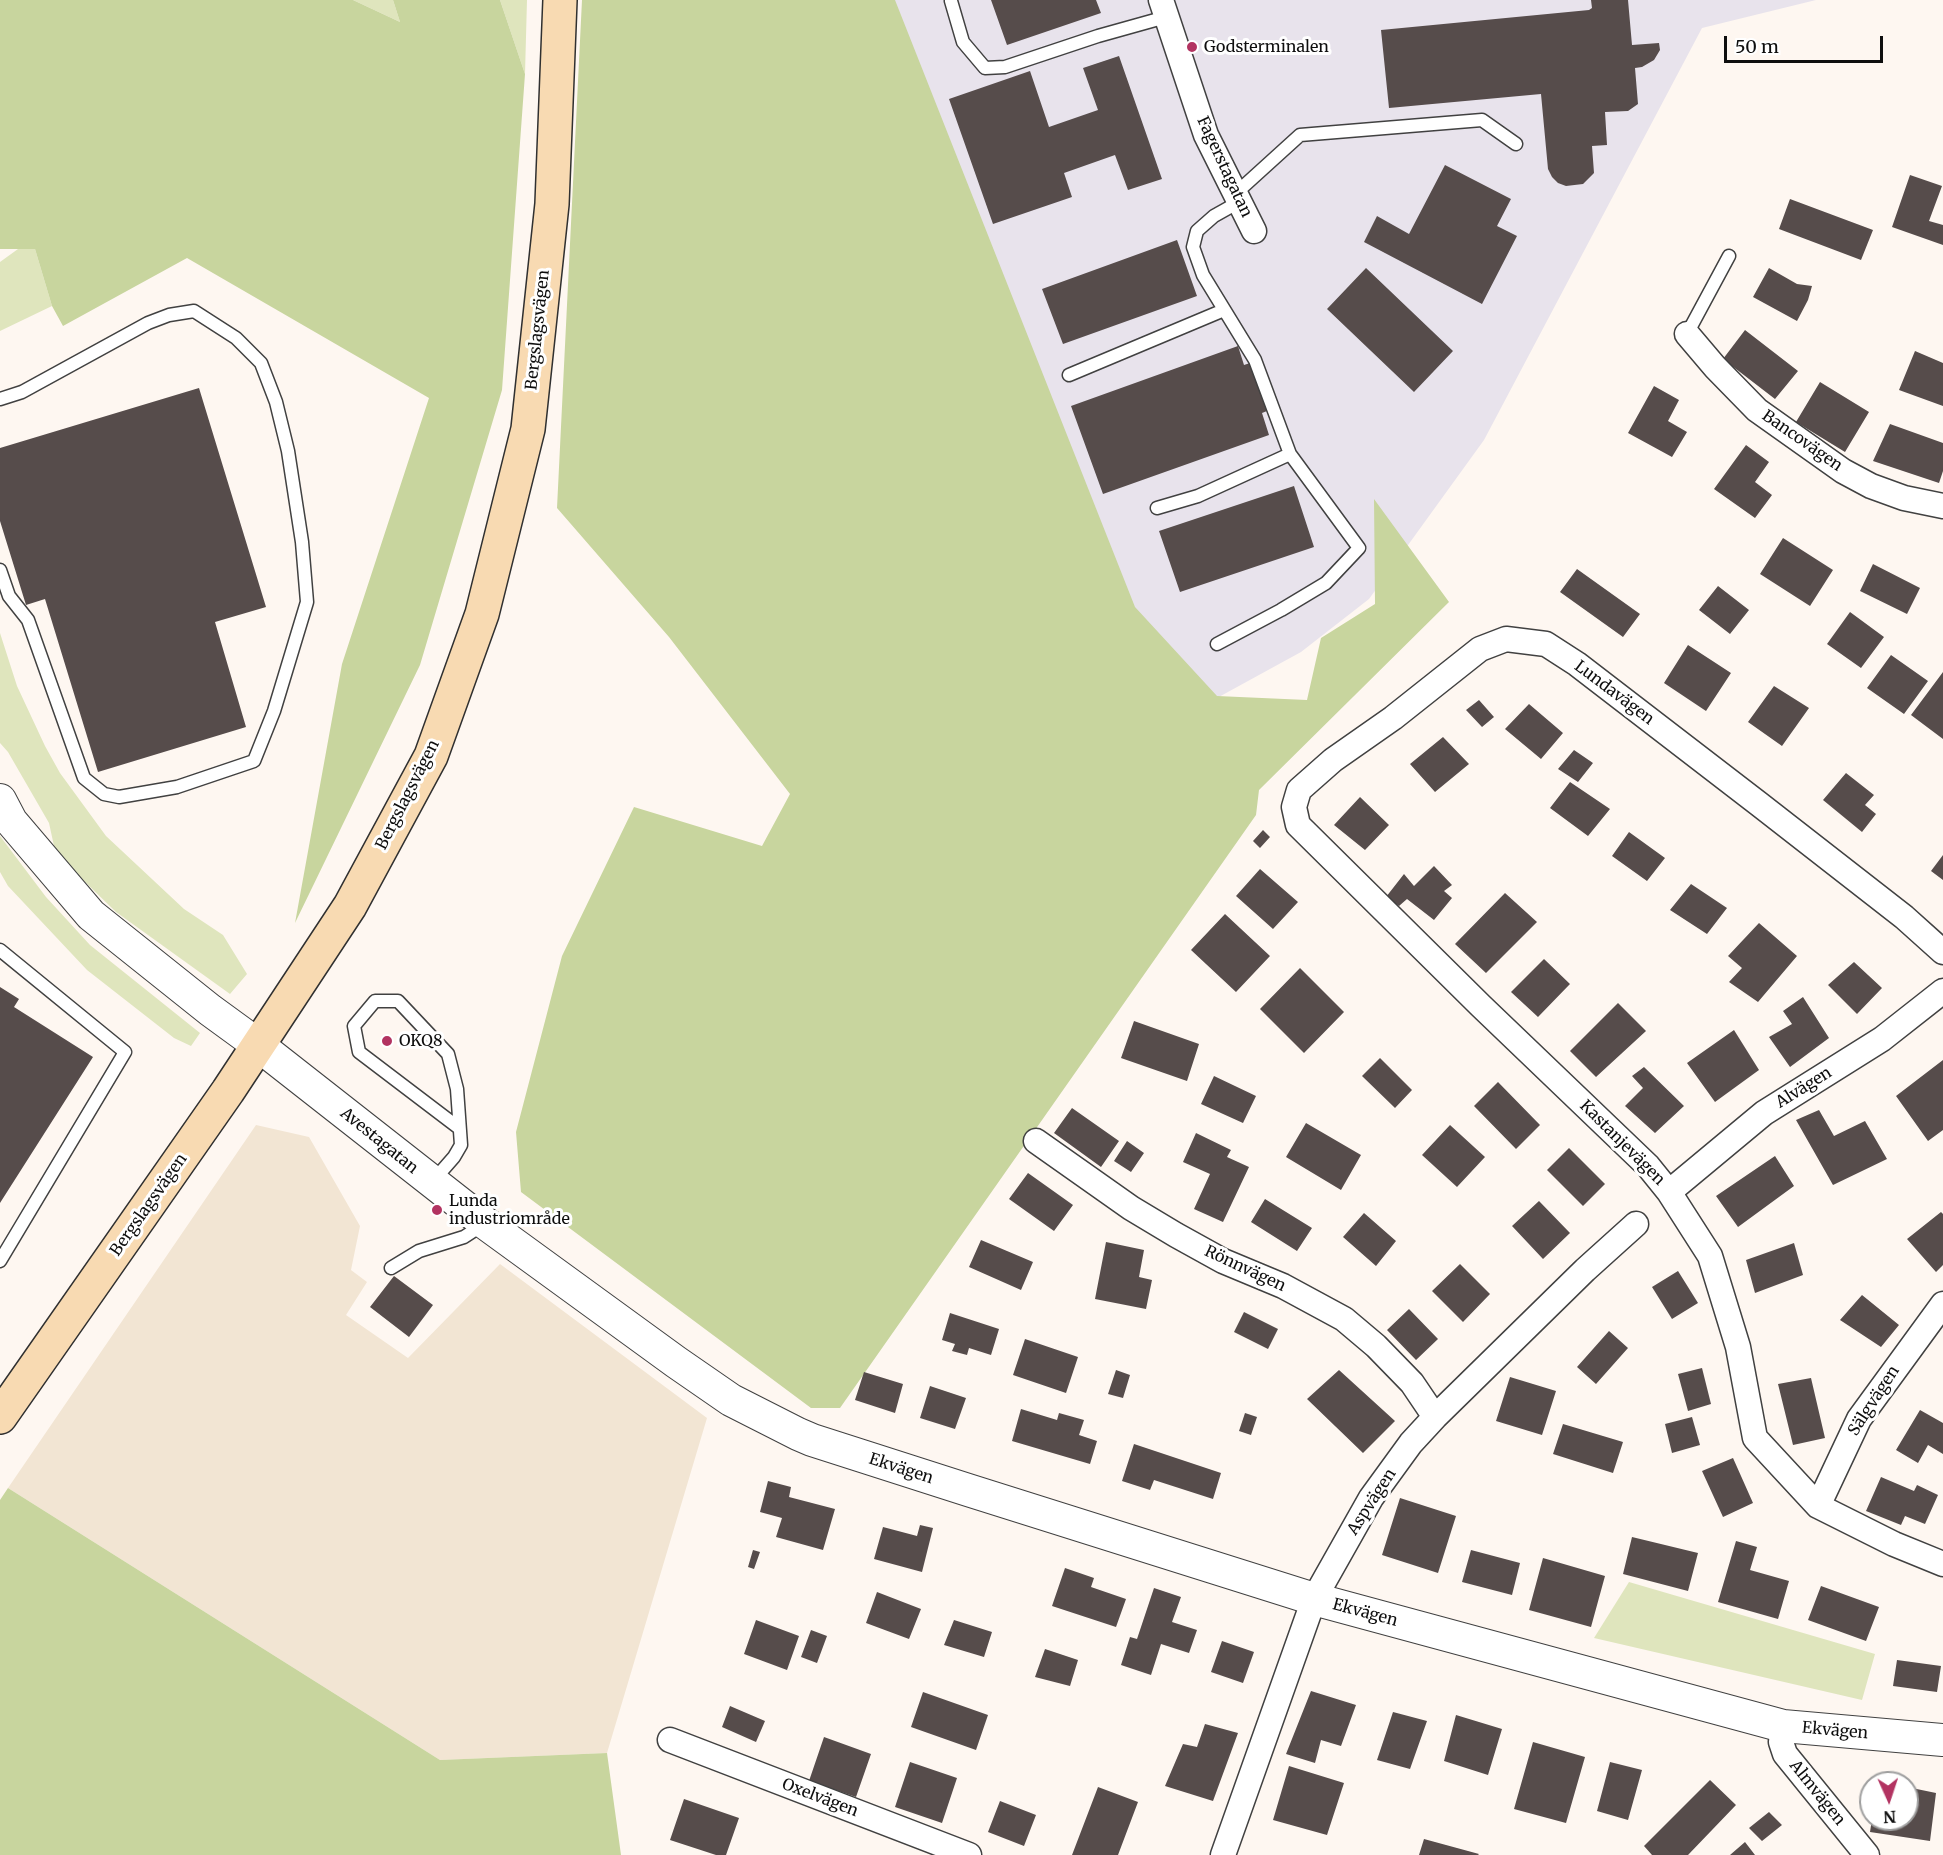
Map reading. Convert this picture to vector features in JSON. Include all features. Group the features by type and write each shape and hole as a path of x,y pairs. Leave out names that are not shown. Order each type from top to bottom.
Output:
{"main road":[{"name":"Bergslagsvägen","path":"0,1417 208,1120 350,906 431,756 482,614 528,429 552,204 560,0"}],"street":[{"name":"Fagerstagatan","path":"1163,8 1206,135 1254,231"},
{"name":"Bancovägen","path":"1687,334 1757,410 1844,471 1871,486 1904,498 1943,506"},
{"name":"Lundavägen","path":"1298,825 1294,807 1299,790 1333,760 1393,718 1480,649 1506,639 1546,644 1577,664 1904,916 1943,952"},
{"name":"Avestagatan","path":"0,800 11,821 90,915 485,1223 731,1400 798,1434"},
{"name":"Kastanjevägen","path":"1298,825 1481,1006 1648,1166 1670,1192 1710,1256 1738,1347 1755,1438 1818,1506 1894,1544 1943,1564"},
{"name":"Alvägen","path":"1670,1192 1764,1113 1882,1039 1943,991"},
{"name":"Rönnvägen","path":"1036,1141 1131,1208 1176,1235 1223,1260 1283,1286 1344,1319 1376,1346 1412,1383 1435,1417"},
{"name":"Aspvägen","path":"1223,1855 1314,1599 1371,1498 1411,1443 1435,1417 1636,1224"},
{"name":"Sälgvägen","path":"1818,1506 1859,1419 1943,1304"},
{"name":"Ekvägen","path":"798,1434 935,1480 1314,1599 1783,1726 1943,1740"},
{"name":"Almvägen","path":"1783,1726 1781,1742 1785,1754 1867,1855"},
{"name":"Oxelvägen","path":"670,1740 969,1855"}],"lane":[{"path":"951,1 963,42 985,68 1005,67 1098,36 1163,8"},
{"path":"1217,644 1326,583 1359,548 1290,454 1255,360 1203,276 1193,247 1197,231 1237,198 1300,135 1482,120 1516,144"},
{"path":"1687,334 1729,256"},
{"path":"1069,375 1224,310"},
{"path":"0,399 22,392 148,323 169,315 186,312 194,311 236,338 261,363 276,402 288,451 302,542 307,602 274,711 254,761 177,786 119,797 104,794 84,778 28,620 9,596 0,570"},
{"path":"1157,508 1198,496 1290,454"},
{"path":"0,950 125,1052 0,1260"},
{"path":"432,1183 461,1145 457,1089 448,1054 398,1001 375,1001 354,1026 359,1052 459,1128"},
{"path":"391,1268 419,1251 464,1237 485,1223"}],"shaded area":[{"path":"894,0 1816,0 1702,28 1484,440 1369,599 1301,652 1206,704 1126,610"},
{"path":"256,1125 309,1137 360,1226 351,1270 367,1282 346,1315 408,1358 500,1264 707,1418 607,1753 440,1760 8,1488"}],"green space":[{"path":"0,0 353,0 400,22 393,0 500,0 525,74 502,390 420,665 295,923 342,664 429,398 187,258 63,326 52,306 35,249 0,249"},
{"path":"353,0 393,0 400,22"},
{"path":"500,0 527,0 525,74"},
{"path":"582,0 895,0 1135,607 1217,696 1307,700 1321,638 1375,604 1374,499 1449,602 1259,790 1256,815 840,1408 811,1408 521,1192 516,1132 562,956 634,807 762,846 790,794 669,637 557,508"},
{"path":"18,249 35,249 52,306 0,331 0,262"},
{"path":"0,633 17,686 45,746 60,773 106,836 184,909 223,935 247,974 230,994 116,912 82,879 54,846 49,823 8,752 0,743"},
{"path":"0,836 46,897 90,945 200,1033 191,1046 174,1038 87,970 8,886 0,872"},
{"path":"8,1488 440,1760 607,1753 621,1855 0,1855 0,1500"},
{"path":"1629,1582 1875,1654 1862,1700 1594,1638"}],"building":[{"path":"991,0 1096,0 1101,13 1007,45"},
{"path":"1591,0 1628,0 1632,45 1659,43 1660,50 1654,60 1635,68 1638,104 1628,111 1605,112 1607,145 1592,146 1594,173 1583,184 1566,186 1558,183 1548,169 1541,94 1389,108 1381,30 1589,10 1592,8"},
{"path":"1119,56 1162,179 1128,190 1115,155 1064,173 1072,197 993,224 949,99 1030,71 1049,127 1098,110 1083,68"},
{"path":"1445,165 1511,199 1497,226 1517,236 1482,304 1364,242 1377,216 1409,234"},
{"path":"1910,175 1942,186 1929,221 1943,225 1943,245 1892,227"},
{"path":"1790,199 1873,230 1861,260 1779,229"},
{"path":"1177,240 1197,296 1063,344 1042,289"},
{"path":"1366,268 1453,351 1414,392 1327,309"},
{"path":"1769,268 1797,284 1812,286 1808,300 1797,321 1753,297"},
{"path":"1745,330 1798,371 1775,399 1723,359"},
{"path":"1238,346 1244,365 1250,363 1267,411 1262,413 1269,435 1103,494 1071,406"},
{"path":"1915,351 1943,363 1943,406 1899,390"},
{"path":"1820,382 1869,412 1845,452 1796,422"},
{"path":"1654,386 1679,400 1668,421 1687,432 1672,457 1628,433"},
{"path":"199,388 266,607 215,622 246,727 98,772 45,599 26,605 0,521 0,448"},
{"path":"1890,424 1943,443 1943,471 1939,483 1873,461"},
{"path":"1746,445 1769,462 1755,482 1772,495 1755,518 1714,489"},
{"path":"1294,486 1314,547 1180,592 1159,531"},
{"path":"1783,538 1833,570 1810,606 1760,574"},
{"path":"1873,564 1920,588 1907,614 1860,591"},
{"path":"1577,569 1640,614 1623,637 1560,592"},
{"path":"1718,586 1749,610 1730,634 1699,610"},
{"path":"1850,612 1884,637 1861,668 1827,644"},
{"path":"1688,645 1731,673 1706,711 1664,683"},
{"path":"1891,655 1928,681 1904,714 1867,688"},
{"path":"1943,672 1943,739 1911,715"},
{"path":"1774,686 1809,708 1782,746 1748,722"},
{"path":"1479,700 1494,717 1482,727 1466,710"},
{"path":"1529,704 1563,733 1541,759 1505,729"},
{"path":"1443,737 1469,764 1435,792 1410,764"},
{"path":"1574,750 1593,763 1578,782 1558,769"},
{"path":"1846,773 1874,795 1865,805 1876,814 1862,832 1823,800"},
{"path":"1570,782 1610,809 1588,836 1550,808"},
{"path":"1360,797 1389,825 1365,850 1334,825"},
{"path":"1263,830 1270,837 1260,848 1253,841"},
{"path":"1629,832 1665,858 1647,881 1612,856"},
{"path":"1943,855 1943,880 1931,871"},
{"path":"1434,866 1452,885 1444,891 1452,898 1434,920 1407,899 1399,906 1386,897 1404,874 1414,886"},
{"path":"1260,869 1298,902 1273,929 1236,896"},
{"path":"1691,884 1727,908 1707,934 1670,910"},
{"path":"1505,893 1537,922 1486,973 1455,944"},
{"path":"1225,914 1270,956 1236,992 1191,950"},
{"path":"1759,923 1797,956 1758,1002 1729,982 1742,968 1728,956"},
{"path":"1544,959 1570,984 1538,1017 1511,992"},
{"path":"1854,962 1882,988 1857,1014 1828,985"},
{"path":"1300,968 1344,1012 1304,1053 1260,1009"},
{"path":"0,987 19,999 14,1007 93,1057 0,1203"},
{"path":"1803,997 1829,1038 1790,1067 1769,1037 1792,1024 1783,1011"},
{"path":"1618,1003 1646,1031 1596,1077 1570,1051"},
{"path":"1134,1021 1199,1044 1187,1081 1121,1058"},
{"path":"1734,1030 1759,1070 1715,1102 1687,1063"},
{"path":"1380,1058 1412,1090 1395,1108 1362,1076"},
{"path":"1943,1060 1943,1130 1928,1141 1896,1096"},
{"path":"1644,1067 1684,1106 1655,1133 1625,1106 1643,1088 1632,1076"},
{"path":"1214,1076 1256,1096 1243,1123 1201,1104"},
{"path":"1498,1082 1540,1125 1516,1149 1474,1106"},
{"path":"1072,1108 1119,1141 1101,1167 1054,1133"},
{"path":"1819,1110 1834,1136 1865,1121 1887,1159 1833,1185 1796,1120"},
{"path":"1306,1123 1361,1155 1341,1190 1286,1157"},
{"path":"1450,1125 1485,1157 1457,1187 1422,1155"},
{"path":"1196,1133 1231,1150 1227,1157 1249,1167 1223,1222 1194,1209 1210,1174 1183,1162"},
{"path":"1127,1141 1144,1153 1131,1172 1114,1161"},
{"path":"1569,1148 1605,1184 1583,1206 1547,1170"},
{"path":"1775,1156 1794,1186 1738,1227 1716,1196"},
{"path":"1028,1173 1073,1205 1054,1231 1009,1199"},
{"path":"1265,1199 1312,1228 1297,1251 1251,1222"},
{"path":"1539,1201 1570,1233 1543,1259 1512,1226"},
{"path":"1941,1212 1943,1214 1943,1265 1936,1272 1907,1239"},
{"path":"1364,1213 1396,1241 1376,1266 1343,1237"},
{"path":"981,1240 1033,1262 1021,1290 969,1267"},
{"path":"1106,1242 1144,1250 1139,1277 1152,1280 1146,1309 1095,1299"},
{"path":"1794,1243 1803,1275 1755,1293 1746,1260"},
{"path":"1460,1264 1490,1294 1463,1322 1432,1291"},
{"path":"1678,1271 1698,1303 1672,1319 1652,1287"},
{"path":"394,1276 433,1305 409,1337 370,1307"},
{"path":"1862,1295 1899,1325 1881,1347 1840,1320"},
{"path":"1409,1309 1438,1339 1416,1360 1387,1330"},
{"path":"1244,1312 1278,1329 1268,1349 1234,1332"},
{"path":"950,1313 999,1329 991,1355 969,1348 967,1355 952,1351 955,1344 942,1340"},
{"path":"1609,1331 1628,1348 1596,1384 1577,1367"},
{"path":"1025,1339 1078,1357 1066,1393 1013,1375"},
{"path":"1702,1368 1711,1404 1688,1411 1678,1374"},
{"path":"1116,1370 1130,1375 1123,1398 1108,1394"},
{"path":"1339,1370 1395,1421 1363,1453 1307,1399"},
{"path":"864,1372 903,1384 895,1413 855,1400"},
{"path":"1510,1377 1556,1391 1542,1435 1496,1421"},
{"path":"1811,1378 1825,1438 1793,1445 1778,1384"},
{"path":"930,1386 966,1398 955,1429 920,1418"},
{"path":"1021,1409 1057,1420 1059,1413 1084,1420 1079,1435 1097,1441 1090,1464 1012,1441"},
{"path":"1920,1410 1943,1423 1943,1454 1928,1445 1918,1463 1896,1450"},
{"path":"1245,1413 1257,1417 1251,1435 1239,1431"},
{"path":"1692,1417 1700,1445 1672,1453 1665,1424"},
{"path":"1563,1424 1623,1442 1613,1473 1553,1454"},
{"path":"1134,1444 1221,1473 1213,1499 1154,1480 1150,1490 1122,1481"},
{"path":"1733,1458 1753,1503 1723,1517 1702,1471"},
{"path":"1881,1477 1914,1491 1917,1485 1938,1495 1925,1524 1905,1516 1901,1525 1866,1511"},
{"path":"768,1481 791,1487 789,1497 835,1509 823,1550 776,1537 782,1518 760,1512"},
{"path":"1400,1498 1456,1516 1438,1573 1382,1555"},
{"path":"920,1525 933,1528 922,1572 874,1559 883,1527 917,1536"},
{"path":"1632,1537 1698,1553 1688,1591 1623,1574"},
{"path":"1736,1541 1757,1547 1750,1570 1789,1581 1778,1619 1718,1602"},
{"path":"753,1550 760,1552 754,1569 748,1567"},
{"path":"1471,1550 1520,1563 1512,1595 1462,1582"},
{"path":"1543,1558 1605,1576 1591,1627 1529,1610"},
{"path":"1065,1568 1094,1578 1091,1587 1126,1599 1116,1627 1052,1606"},
{"path":"1821,1586 1879,1607 1866,1641 1808,1620"},
{"path":"1154,1588 1181,1597 1172,1622 1197,1630 1189,1653 1161,1644 1151,1675 1121,1665 1130,1637 1137,1639"},
{"path":"877,1592 921,1609 909,1639 866,1623"},
{"path":"756,1620 799,1636 787,1670 744,1654"},
{"path":"954,1620 992,1632 984,1657 944,1645"},
{"path":"811,1630 827,1636 817,1663 801,1657"},
{"path":"1222,1641 1254,1652 1243,1683 1211,1672"},
{"path":"1045,1649 1078,1660 1070,1686 1035,1677"},
{"path":"1897,1660 1941,1666 1937,1692 1893,1686"},
{"path":"1311,1691 1356,1705 1341,1746 1321,1740 1315,1763 1286,1754"},
{"path":"923,1692 988,1715 976,1750 911,1727"},
{"path":"730,1706 765,1721 756,1742 722,1727"},
{"path":"1393,1712 1427,1721 1410,1769 1377,1760"},
{"path":"1456,1715 1502,1729 1488,1775 1444,1761"},
{"path":"1205,1724 1238,1733 1213,1801 1165,1786 1183,1744 1197,1747"},
{"path":"824,1737 871,1754 856,1797 809,1781"},
{"path":"1533,1742 1585,1757 1566,1823 1514,1809"},
{"path":"910,1762 957,1778 942,1823 895,1807"},
{"path":"1610,1762 1642,1770 1628,1820 1597,1811"},
{"path":"1289,1766 1344,1783 1327,1835 1273,1820"},
{"path":"1710,1780 1736,1805 1688,1855 1652,1855 1644,1846"},
{"path":"1098,1787 1138,1802 1118,1855 1072,1855"},
{"path":"1919,1789 1936,1793 1930,1841 1870,1832 1919,1831"},
{"path":"684,1799 739,1818 726,1855 716,1855 670,1840"},
{"path":"1000,1801 1036,1815 1024,1846 988,1832"},
{"path":"1769,1812 1782,1825 1762,1841 1749,1828"},
{"path":"1424,1839 1479,1854 1419,1855"},
{"path":"1745,1842 1755,1855 1730,1855"}],"place":[{"name":"Godsterminalen","path":"1192,47"},
{"name":"OKQ8","path":"387,1041"},
{"name":"Lunda industriområde","path":"437,1210"}]}
